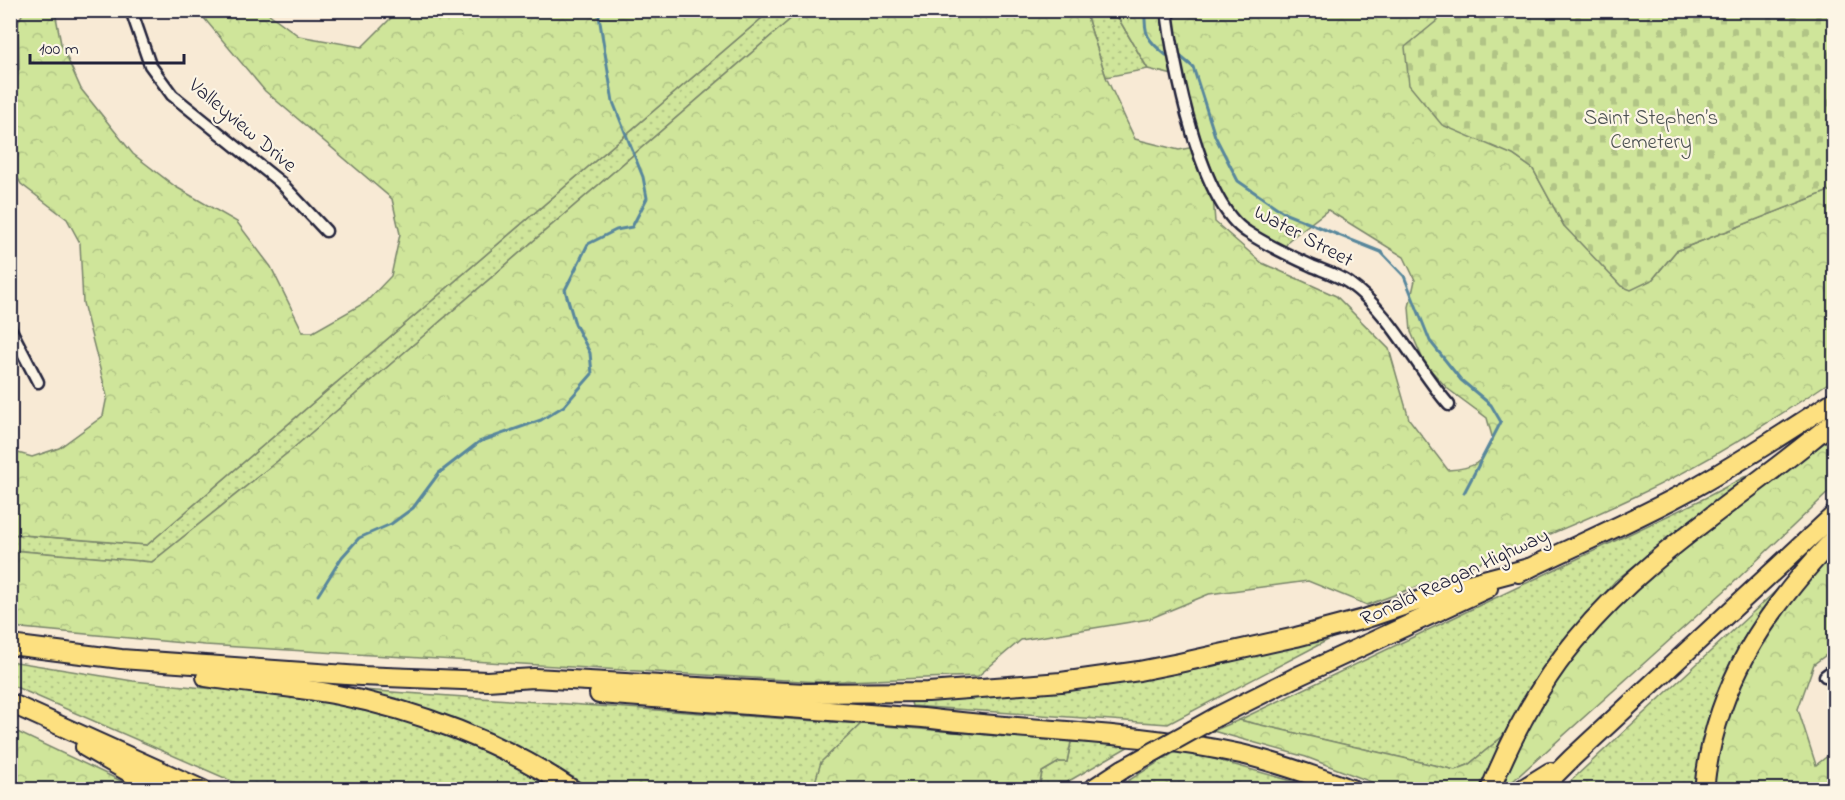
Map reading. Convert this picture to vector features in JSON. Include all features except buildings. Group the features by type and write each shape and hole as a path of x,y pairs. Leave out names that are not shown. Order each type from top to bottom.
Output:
{"highway":[{"name":"Ronald Reagan Highway","path":"1091,789 1216,717 1294,678 1699,486 1834,401"},
{"path":"1490,789 1509,745 1545,682 1587,627 1630,582 1682,537 1834,422"},
{"path":"1540,789 1834,515"},
{"path":"1704,789 1720,713 1749,647 1761,626 1785,594 1834,539"},
{"path":"70,654 245,669 487,681 534,678 805,693 886,693 971,689 1060,682 1143,670 1296,637 1364,619 1469,584 1529,568"},
{"path":"10,645 241,682 333,694 390,707 438,723 516,756 573,789"},
{"path":"487,681 530,689 923,718 1133,737 1242,754 1354,789"},
{"path":"10,703 203,789"},
{"path":"40,715 77,742 160,789"},
{"path":"1521,789 1572,758"}],"street":[{"name":"Valleyview Drive","path":"131,10 150,65 172,94 280,182 326,231"},
{"name":"Water Street","path":"1167,10 1180,87 1198,150 1226,213 1248,233 1348,282 1383,313 1449,405"},
{"path":"10,328 38,382"}],"green space":[{"path":"24,11 55,11 61,44 81,89 133,154 176,187 237,222 271,267 303,332 313,332 366,302 391,276 400,234 392,199 265,91 203,17 202,11 265,11 299,36 362,47 398,11 770,11 147,545 11,534 11,451 32,457 59,448 103,416 107,396 83,303 80,243 67,219 21,184 11,165 11,81 19,69 18,22"},
{"path":"770,11 800,11 290,451 152,562 11,550 10,534 147,545"},
{"path":"800,11 1085,11 1106,77 1135,139 1179,150 1194,147 1213,196 1215,222 1262,263 1336,296 1389,349 1409,419 1448,470 1465,468 1481,460 1493,440 1487,418 1448,389 1425,364 1411,332 1409,307 1415,280 1404,257 1328,210 1289,240 1284,249 1239,221 1223,197 1196,125 1177,50 1173,11 1449,11 1406,47 1513,155 1533,169 1564,226 1652,280 1676,251 1834,189 1834,379 1736,442 1660,485 1535,540 1367,605 1308,581 1209,594 1149,619 1021,640 978,676 819,682 205,645 11,627 10,550 152,562 290,451"},
{"path":"1085,11 1114,11 1148,69 1106,77"},
{"path":"1114,11 1163,11 1173,75 1148,69"},
{"name":"Saint Stephen’s Cemetery","path":"1449,11 1834,11 1834,189 1676,251 1652,280 1631,290 1621,286 1564,226 1533,169 1513,155 1442,125 1409,85 1405,47"},
{"path":"1834,432 1834,487 1731,585 1504,789 1498,790 1542,696 1615,606 1697,532"},
{"path":"1748,475 1615,581 1550,659 1502,737 1468,765 1455,770 1239,720 1705,498"},
{"path":"1834,549 1834,649 1814,664 1798,709 1816,765 1834,751 1834,789 1711,790 1719,739 1736,689 1766,630"},
{"path":"1780,587 1743,639 1722,686 1697,789 1561,790"},
{"path":"1349,629 1168,724 912,706 910,699 1069,689 1207,668"},
{"path":"10,661 133,681 326,700 421,723 525,767 561,789 250,789 11,685"},
{"path":"347,689 861,724 822,762 813,789 590,789 534,755 504,742 442,719"},
{"path":"1239,720 1455,770 1468,765 1502,737 1483,789 1392,790 1306,757 1213,731"},
{"path":"861,724 1071,742 1067,762 1059,762 1042,772 1040,783 1035,789 813,789 821,762"},
{"path":"11,729 138,789 11,789"},
{"path":"1071,742 1131,745 1058,789 1035,790 1040,783 1042,772 1059,762 1067,762"},
{"path":"1175,752 1189,752 1320,789 1113,790"}],"waterway":[{"path":"318,595 342,557 359,538 391,524 413,508 439,473 479,442 541,420 564,406 592,374 590,353 575,324 565,290 588,244 616,230 632,227 647,198 643,177 613,102 598,10"},
{"path":"1145,10 1148,36 1166,55"},
{"path":"1181,57 1193,67 1215,136 1238,181 1286,214 1381,252 1404,276 1430,341 1461,380 1491,405 1501,422 1464,493"}]}
